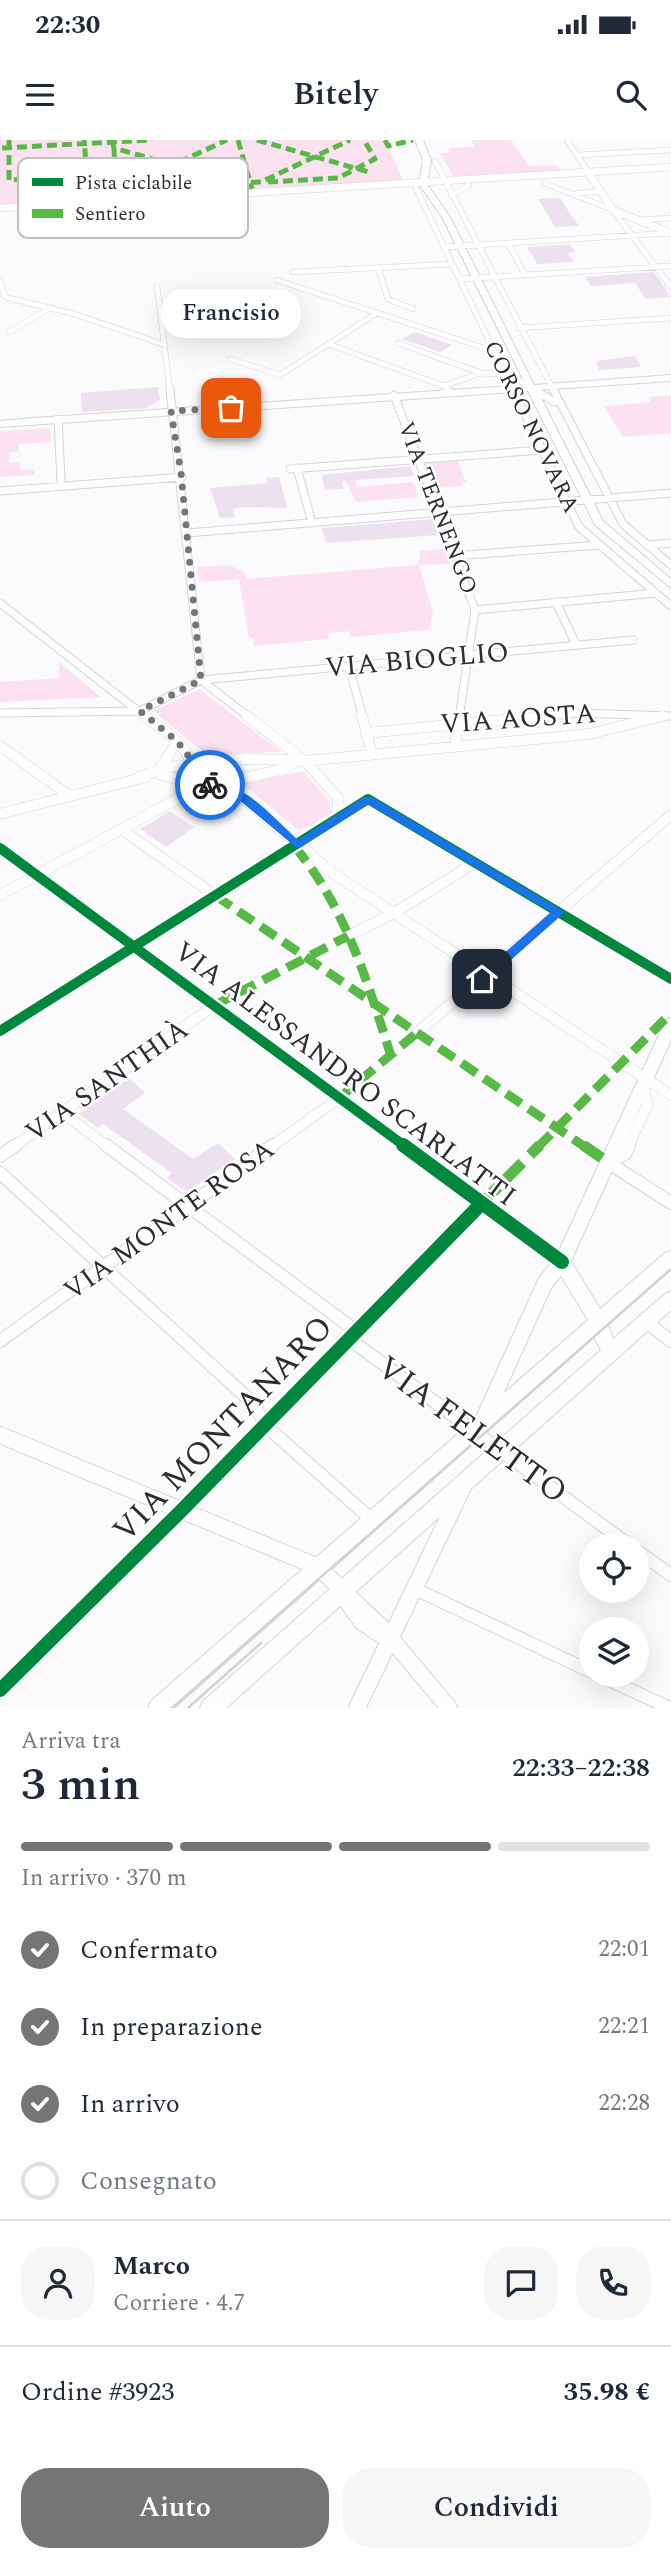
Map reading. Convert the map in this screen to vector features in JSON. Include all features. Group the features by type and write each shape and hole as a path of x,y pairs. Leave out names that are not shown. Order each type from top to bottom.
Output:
{"main road":[{"name":"CORSO NOVARA","path":"419,140 428,160 418,184 438,202 588,500 606,531 671,585"},
{"name":"CORSO NOVARA","path":"425,140 435,160 440,198 438,202"},
{"path":"0,424 394,396 447,388 550,387 669,378"},
{"path":"473,1432 492,1401 545,1283 562,1262 671,1024"},
{"path":"158,1708 671,1258"},
{"path":"562,1262 598,1321 603,1339 612,1351"},
{"path":"210,1708 671,1299"}],"street":[{"path":"567,140 613,210 671,287"},
{"path":"578,155 671,150"},
{"path":"248,194 418,184 469,185 671,167"},
{"path":"439,184 590,175 671,174"},
{"path":"544,183 671,233"},
{"name":"CORSO NOVARA","path":"418,184 452,264 579,527 671,606"},
{"path":"439,184 460,213"},
{"name":"CORSO NOVARA","path":"439,184 451,196 623,524 671,565"},
{"path":"451,196 469,185"},
{"path":"573,194 600,191"},
{"path":"0,208 18,207"},
{"path":"431,218 446,217"},
{"path":"638,220 671,218"},
{"path":"445,247 671,233"},
{"path":"455,235 471,234"},
{"path":"508,243 525,275"},
{"path":"293,272 452,264"},
{"path":"460,279 671,266"},
{"path":"378,268 388,299 413,309"},
{"path":"277,280 493,351"},
{"path":"0,281 5,297 165,345"},
{"path":"157,286 171,412 182,477 201,680 300,761 338,798 337,820"},
{"path":"9,332 48,309"},
{"path":"230,359 280,375 377,313"},
{"path":"519,328 671,318"},
{"path":"398,343 481,373 504,374"},
{"path":"328,344 447,388 481,373"},
{"path":"500,365 516,382 545,393 562,409"},
{"name":"VIA TERNENGO","path":"394,396 475,610 455,746"},
{"path":"58,420 61,480"},
{"path":"312,523 294,469 542,450"},
{"path":"0,491 182,477"},
{"path":"559,485 575,497 602,505 623,524"},
{"path":"187,533 671,494"},
{"path":"648,545 671,543"},
{"path":"453,556 599,545"},
{"path":"475,610 656,593"},
{"path":"0,603 177,741 190,758 191,766 186,772 186,778"},
{"path":"556,603 576,645"},
{"name":"VIA BIOGLIO","path":"201,680 633,640"},
{"path":"349,666 372,754"},
{"path":"0,713 140,711 201,680"},
{"path":"100,713 118,704 121,696"},
{"name":"VIA AOSTA","path":"366,733 460,722 578,713 667,716"},
{"path":"0,814 160,769 211,762 279,758 300,761 589,734 667,716"},
{"path":"160,769 177,741"},
{"path":"0,746 70,796"},
{"path":"0,895 201,786 284,769 300,761"},
{"path":"211,762 223,770 216,783"},
{"path":"139,777 170,774 201,786"},
{"path":"216,783 236,792 328,870 488,974 644,1083 671,1095"},
{"path":"0,1031 368,799 671,979"},
{"path":"418,1032 671,815"},
{"path":"121,829 216,896"},
{"name":"VIA ALESSANDRO SCARLATTI","path":"0,848 562,1262"},
{"path":"348,936 394,913 476,862"},
{"name":"VIA SANTHIÀ","path":"0,1156 215,1005"},
{"name":"VIA MONTE ROSA","path":"0,1341 103,1269 185,1205 339,1098"},
{"name":"VIA FELETTO","path":"63,1113 352,1334 473,1432 612,1533"},
{"path":"610,1162 671,1203"},
{"path":"0,1172 103,1269 253,1403 266,1426 371,1519"},
{"name":"VIA MONTANARO","path":"0,1690 266,1426 352,1334 482,1203"},
{"path":"646,1322 671,1340"},
{"path":"0,1435 318,1567 341,1590 354,1614 369,1629 390,1640 449,1708"},
{"path":"357,1708 466,1479"},
{"path":"649,1559 671,1575"},
{"path":"415,1589 579,1666"},
{"path":"624,1687 670,1708"}],"shaded area":[{"path":"0,140 385,140 404,182 248,190 248,158 18,158 18,203 0,204"},
{"path":"471,140 511,140 529,166 557,165 561,171 453,176 440,153 450,153 448,148 474,147"},
{"path":"671,395 671,433 623,437 604,406 651,402 648,397"},
{"path":"50,428 51,442 19,444 19,451 9,453 9,463 20,462 20,470 35,469 35,475 0,477 0,431"},
{"path":"457,459 466,482 462,482 463,486 438,488 427,462"},
{"path":"354,473 357,487 413,482 419,497 356,502 342,474"},
{"path":"444,549 450,564 419,565 433,612 429,630 351,637 348,631 328,633 329,639 254,646 253,638 249,638 239,579 199,582 197,567 230,565 244,572 246,579 418,565 420,551"},
{"path":"59,662 101,697 0,702 0,682 59,678"},
{"path":"199,689 282,752 207,755 153,711"},
{"path":"303,771 329,801 332,814 328,820 298,830 243,784"}],"building":[{"path":"560,198 579,226 555,227 538,199"},
{"path":"570,244 575,252 568,253 574,262 537,264 527,247"},
{"path":"654,272 671,297 646,299 635,283 591,286 585,277"},
{"path":"415,332 452,345 440,352 402,339"},
{"path":"635,356 641,367 599,370 596,361"},
{"path":"158,387 160,400 146,408 82,412 81,393"},
{"path":"410,466 414,476 342,481 343,489 325,490 322,475"},
{"path":"279,477 287,508 242,507 233,509 235,517 220,518 210,488 267,483 266,478"},
{"path":"433,519 438,535 326,543 322,528"},
{"path":"170,811 194,827 166,847 140,829"},
{"path":"129,1078 145,1093 123,1109 193,1159 218,1143 235,1159 187,1192 167,1178 172,1173 103,1124 98,1128 79,1114"}],"tram line":[{"path":"172,1708 671,1269"},
{"path":"188,1708 261,1643"}],"marked path":[{"path":"9,140 9,180 18,179"},
{"path":"84,140 86,158"},
{"path":"112,140 114,148 149,158"},
{"path":"2,148 152,140"},
{"path":"188,158 227,140"},
{"path":"238,140 243,158"},
{"path":"257,140 372,173"},
{"path":"248,183 261,182 350,140"},
{"path":"268,182 338,178 375,159 364,140"},
{"path":"385,140 388,146 413,140"},
{"path":"114,148 114,158"},
{"path":"248,175 252,189"},
{"path":"295,847 329,893 342,918 364,973 391,1056"},
{"path":"216,896 609,1163"},
{"path":"215,1005 348,936"},
{"path":"482,1203 671,1013"},
{"path":"339,1098 418,1032"}],"cycle path":[{"path":"0,1031 368,799 671,979"},
{"path":"0,848 562,1262"},
{"path":"0,1690 183,1509 482,1203"}],"way so far":[{"path":"210,785 194,785 186,778 186,772 191,766 186,751 140,711 201,680 181,473 171,411 231,408"}],"place":[{"name":"Francisio","path":"231,408"}],"route":[{"path":"210,785 223,785 236,792 298,845 368,799 559,912 482,979"}]}
